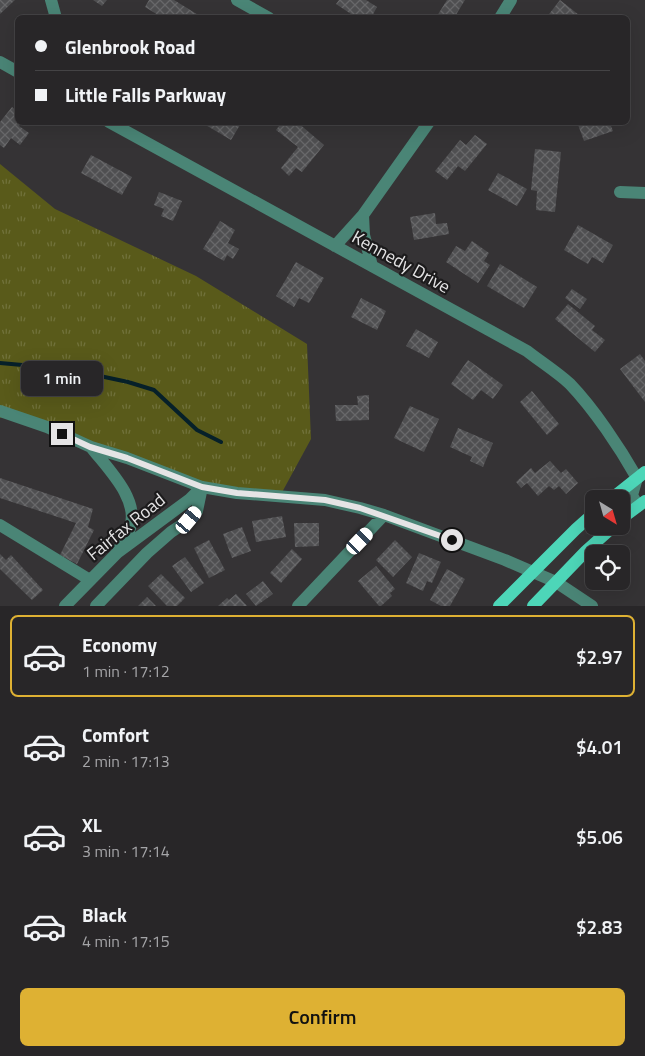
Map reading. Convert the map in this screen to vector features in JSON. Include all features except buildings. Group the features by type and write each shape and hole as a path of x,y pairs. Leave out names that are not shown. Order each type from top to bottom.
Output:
{"main road":[{"path":"622,490 641,475"},
{"path":"630,512 641,503"},
{"path":"499,606 585,520"},
{"path":"533,606 605,535"}],"street":[{"path":"51,0 55,15"},
{"path":"237,0 264,15"},
{"path":"502,15 511,0"},
{"path":"0,62 15,70"},
{"name":"Kennedy Drive","path":"114,125 527,351 570,385 641,475"},
{"path":"335,246 363,215 427,125"},
{"path":"620,192 645,194"},
{"path":"363,215 364,235 372,266"},
{"path":"0,411 47,427 90,447 127,458 202,487 237,493 325,500 360,508 505,560 556,582 592,606"},
{"path":"90,447 126,493 131,507 131,527 117,552"},
{"path":"641,475 632,495 641,503"},
{"name":"Fairfax Road","path":"72,604 90,580 117,552 190,499 202,487"},
{"name":"Fairfax Road","path":"96,606 147,554 171,532 189,520 197,511 202,487"},
{"path":"298,606 384,516"},
{"path":"0,525 90,580"}],"green space":[{"path":"0,164 55,209 196,276 307,344 311,439 280,496 202,487 9,414 0,418"}],"waterway":[{"path":"0,363 67,369 128,382 154,390 197,430 221,442"}],"route":[{"path":"62,434 90,447 127,458 202,487 237,493 325,500 360,508 452,540"}]}
